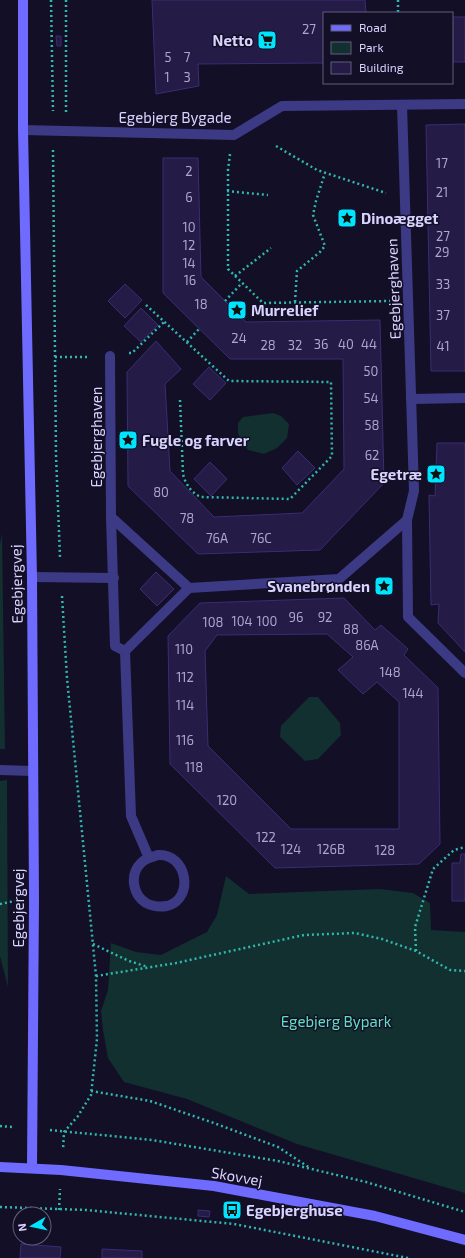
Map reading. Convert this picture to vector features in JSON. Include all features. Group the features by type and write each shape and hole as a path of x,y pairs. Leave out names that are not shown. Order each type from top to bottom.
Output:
{"street":[{"name":"Egebjergvej","path":"23,0 23,130 32,577 32,771 34,899 32,1168"},
{"name":"Egebjerg Bygade","path":"23,130 234,135 282,106 465,104"},
{"name":"Egebjerghaven","path":"402,105 414,491 407,520 408,618 465,673"},
{"name":"Egebjerghaven","path":"110,356 111,517 115,646 125,651"},
{"path":"411,399 465,398"},
{"path":"111,517 189,588"},
{"path":"149,858 131,816 125,651 189,588 339,579 407,520"},
{"path":"32,577 114,578"},
{"path":"0,770 32,771"},
{"path":"158,855 168,857 177,862 183,870 185,880 184,890 178,899 170,905 160,907 151,905 142,900 136,892 134,882 135,872 140,864 149,858 158,855"},
{"name":"Skovvej","path":"0,1167 86,1172 214,1186 375,1216 465,1240"}],"path":[{"path":"66,0 66,131"},
{"path":"398,0 398,12"},
{"path":"234,135 228,170 227,191 228,269 263,303 408,300"},
{"path":"276,146 317,170 405,199"},
{"path":"295,302 297,270 320,252 325,246 313,215 325,173"},
{"path":"227,191 268,195"},
{"path":"235,276 271,248"},
{"path":"225,301 242,283"},
{"path":"146,304 229,381 331,382 332,456 290,499 201,497 195,495 185,481 183,474 180,400"},
{"path":"186,342 199,329"},
{"path":"416,951 415,927 433,869 454,850 465,847"},
{"path":"96,976 176,963 304,935 355,933 382,939 416,951 450,970 465,971"},
{"path":"93,944 148,968"},
{"path":"91,1091 150,1101 204,1119 278,1147 312,1169"},
{"path":"64,1132 152,1140 278,1160 366,1182 465,1212"},
{"path":"0,1207 86,1210 234,1224 408,1258"}],"green space":[{"path":"273,413 281,416 289,424 287,438 277,448 264,454 248,450 241,441 238,433 238,423 243,417"},
{"path":"2,533 5,749 0,749 0,545"},
{"path":"309,697 318,697 340,723 341,735 318,759 305,761 280,737 281,726"},
{"path":"7,780 8,987 0,956 0,781"},
{"name":"Egebjerg Bypark","path":"226,876 249,894 380,889 413,893 430,903 431,930 465,932 465,1193 297,1144 187,1099 124,1082 108,1058 101,1011 108,990 111,943 136,952 161,955 207,932 217,915"}],"building":[{"path":"152,0 365,0 366,12 323,12 323,63 198,64 199,86 156,94"},
{"path":"453,17 465,17 465,62 453,62"},
{"path":"56,36 61,36 61,46 57,46"},
{"path":"465,124 465,371 431,371 426,125"},
{"path":"163,158 198,158 201,277 246,322 380,320 384,483 320,550 198,554 128,486 127,372 156,341 181,369 165,384 170,471 214,517 302,513 344,469 343,359 230,359 163,293"},
{"path":"125,284 142,300 125,318 108,301"},
{"path":"141,308 158,325 141,342 124,326"},
{"path":"209,367 226,383 210,400 193,384"},
{"path":"437,443 465,443 465,652 438,623 439,604 431,605 429,495 435,496"},
{"path":"298,451 315,468 297,485 282,468"},
{"path":"210,462 227,479 211,496 194,479"},
{"path":"156,572 174,589 157,606 140,589"},
{"path":"344,598 375,630 381,625 408,649 404,655 438,688 440,844 419,864 275,868 170,764 168,636 200,603","holes":["327,634 353,657 338,670 363,694 377,682 399,702 399,829 291,829 208,746 205,651 217,635"]},
{"path":"461,854 465,854 465,901 452,901 452,863 460,863"},
{"path":"198,1210 210,1211 209,1217 198,1216"},
{"path":"21,1246 61,1247 60,1258 20,1258"},
{"path":"102,1249 142,1251 142,1258 102,1258"}],"place":[{"name":"Netto","path":"267,40"},
{"name":"Dinoægget","path":"347,218"},
{"name":"Murrelief","path":"237,310"},
{"name":"Fugle og farver","path":"128,440"},
{"name":"Egetræ","path":"436,474"},
{"name":"Svanebrønden","path":"384,586"},
{"name":"Egebjerghuse","path":"232,1210"}]}
